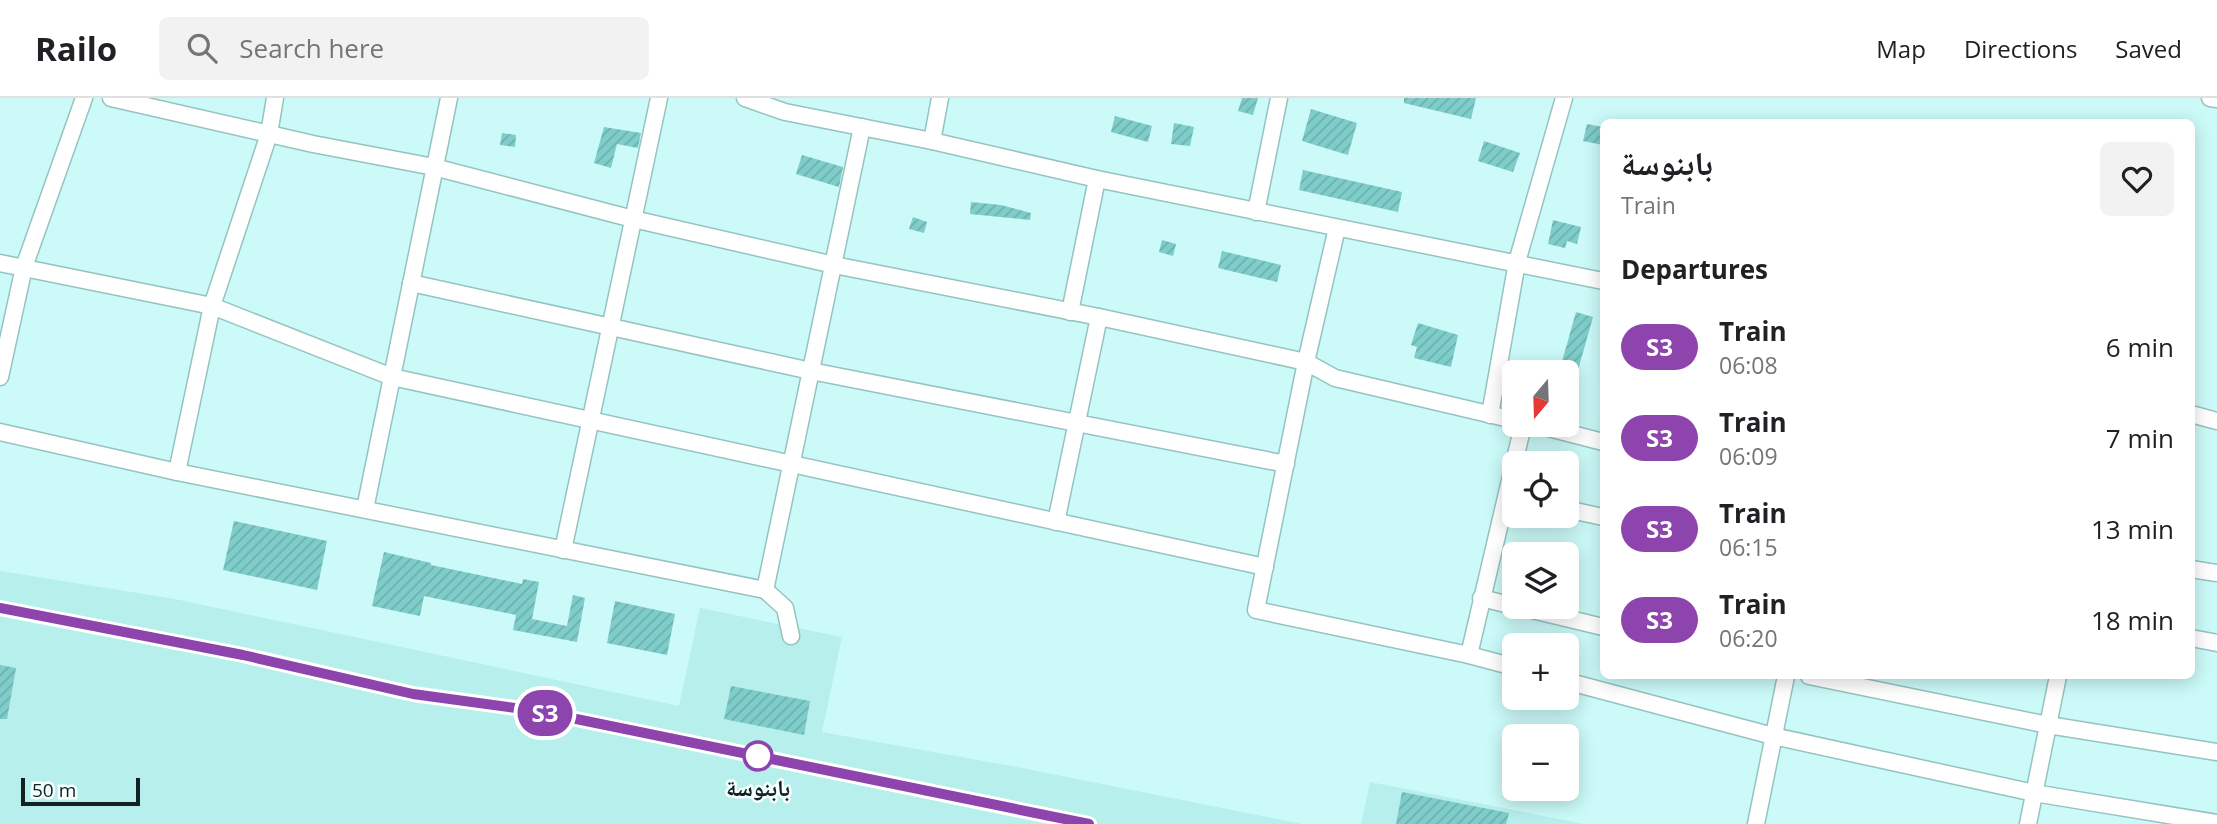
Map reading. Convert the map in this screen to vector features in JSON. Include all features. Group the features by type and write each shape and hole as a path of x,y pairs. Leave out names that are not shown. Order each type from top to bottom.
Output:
{"street":[{"path":"0,377 24,267 84,98"},
{"path":"111,98 269,134 434,166 633,219 834,265 1099,317 1306,362 1335,378 1502,418"},
{"path":"177,472 212,306 269,134 275,98"},
{"path":"365,509 449,98"},
{"path":"563,550 659,98"},
{"path":"745,98 786,105 862,127 1097,179 1600,280"},
{"path":"932,141 940,98"},
{"path":"1256,212 1279,98"},
{"path":"1490,415 1517,262 1564,98"},
{"path":"2210,98 2217,99"},
{"path":"765,590 862,127"},
{"path":"1070,312 1097,179"},
{"path":"1337,228 1306,362 1256,610 1502,664"},
{"path":"0,263 212,306 392,377 1265,568"},
{"path":"411,283 811,371 1286,464"},
{"path":"1056,522 1099,317"},
{"path":"2195,415 2217,421"},
{"path":"0,432 177,472 765,590 785,608 791,636"},
{"path":"1579,436 1600,441"},
{"path":"1579,512 1600,516"},
{"path":"1469,655 1502,525"},
{"path":"2195,570 2217,573"},
{"path":"1482,598 1502,603"},
{"path":"1570,619 1600,626"},
{"path":"2195,639 2217,643"},
{"path":"1756,824 1785,679"},
{"path":"1824,679 2048,725 2217,752"},
{"path":"2028,824 2057,679"},
{"path":"1579,684 1773,736 2035,793 2217,823"}],"shaded area":[{"path":"0,571 175,599 679,706 700,608 842,637 822,732 1022,768 1302,824 0,824"},
{"path":"1370,782 1584,824 1361,824"}],"building":[{"path":"1242,98 1258,98 1253,115 1238,111"},
{"path":"1404,98 1476,98 1471,119 1404,103"},
{"path":"1311,109 1357,123 1348,155 1302,141"},
{"path":"1115,116 1152,126 1148,142 1111,132"},
{"path":"1174,123 1194,127 1190,146 1171,144"},
{"path":"1587,124 1600,126 1600,144 1583,141"},
{"path":"604,127 641,133 638,148 617,144 611,168 594,163"},
{"path":"502,133 516,135 515,147 500,145"},
{"path":"1484,141 1520,153 1513,172 1478,161"},
{"path":"802,155 843,167 839,187 796,174"},
{"path":"1303,170 1402,192 1398,212 1299,190"},
{"path":"971,202 1001,205 1031,213 1030,220 970,214"},
{"path":"913,217 927,222 924,233 909,229"},
{"path":"1553,220 1581,227 1577,244 1567,241 1565,248 1548,244"},
{"path":"1162,240 1176,244 1173,256 1159,252"},
{"path":"1222,251 1281,265 1277,282 1218,268"},
{"path":"1576,312 1593,317 1579,366 1579,360 1562,360"},
{"path":"1418,323 1458,335 1451,367 1414,358 1417,347 1411,345"},
{"path":"234,521 327,541 317,590 223,570"},
{"path":"384,552 522,584 523,579 539,582 532,619 567,626 573,595 585,598 577,642 513,630 516,615 424,596 420,616 372,606"},
{"path":"615,601 675,614 667,655 607,643"},
{"path":"0,665 16,668 7,719 0,719"},
{"name":"بابنوسة","path":"731,686 810,701 804,735 724,719"},
{"path":"1402,792 1509,813 1506,824 1396,824"}],"railway":[{"path":"0,608 243,655 413,694 537,711 1089,824"}],"train":[{"name":"S3","path":"0,608 243,655 413,694 537,711 1089,824"}],"place":[{"name":"بابنوسة","path":"758,756"}]}
